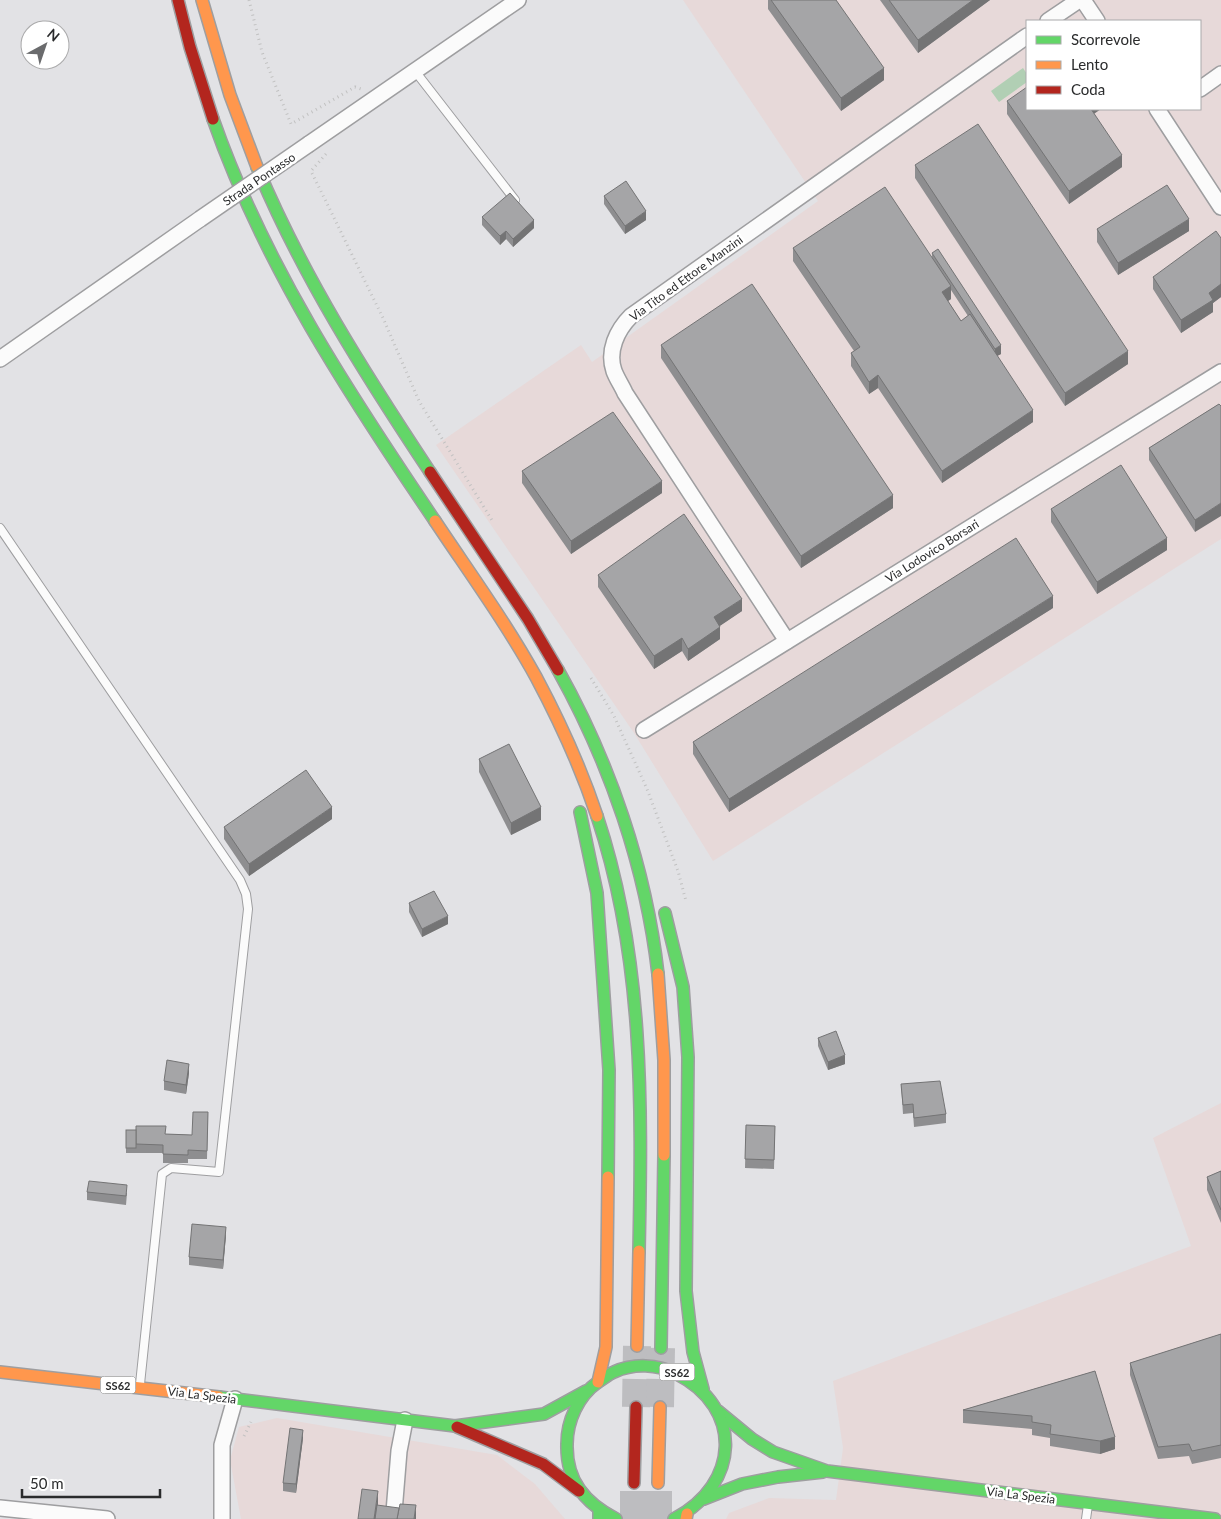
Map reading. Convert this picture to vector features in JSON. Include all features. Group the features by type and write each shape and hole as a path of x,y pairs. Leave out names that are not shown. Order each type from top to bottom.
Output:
{"main road":[{"path":"178,0 200,81 222,144 248,207 285,284 347,387 501,621 543,691 577,763 605,840 621,897 631,957 638,1019 641,1092 637,1346"},
{"path":"202,0 216,52 243,134 268,194 307,274 358,361 534,629 565,682 596,748 620,810 643,888 655,953 661,1008 665,1093 661,1348"},
{"path":"565,682 572,688 597,730 635,815"},
{"path":"543,691 576,794 597,894 609,1070 606,1347 598,1382"},
{"path":"661,900 683,987 688,1057 686,1291 693,1352 703,1390"},
{"name":"Via La Spezia","path":"0,1372 140,1387 455,1426 544,1414 586,1391 606,1375 631,1366 657,1366 682,1374 703,1390 718,1411 752,1439 773,1452 827,1471 1215,1519"},
{"name":"Via La Spezia","path":"586,1391 574,1409 566,1430 566,1453 571,1474 582,1494 599,1515 616,1519"},
{"path":"634,1483 636,1407"},
{"path":"658,1483 660,1407"},
{"name":"Via La Spezia","path":"674,1519 686,1516 704,1499 718,1480 724,1457 725,1434 718,1411"},
{"name":"Via La Spezia","path":"455,1426 543,1464 582,1494"},
{"name":"Via La Spezia","path":"704,1499 742,1484 827,1471"}],"street":[{"name":"Strada Pontasso","path":"0,359 518,0"},
{"path":"1049,20 1078,0"},
{"path":"1083,0 1096,20"},
{"name":"Via Tito ed Ettore Manzini","path":"787,641 625,393 614,370 612,356 616,335 631,316 1026,37"},
{"path":"1201,87 1221,74"},
{"path":"1163,111 1221,207"},
{"name":"Via Lodovico Borsari","path":"644,730 1221,372"},
{"path":"222,1519 222,1445 235,1399"},
{"path":"394,1512 405,1420"},
{"path":"0,1508 107,1519"}],"lane":[{"path":"415,71 518,204"},
{"path":"0,528 240,880 246,894 248,909 219,1172 170,1168 162,1174 140,1387"},
{"path":"1086,1519 1088,1503"}],"shaded area":[{"path":"683,0 1221,0 1221,539 713,861 634,733 436,445 581,345 592,362 818,201"},
{"path":"1221,1103 1221,1519 726,1519 729,1513 769,1498 836,1500 843,1448 833,1381 1191,1246 1153,1138"},
{"path":"277,1418 497,1455 535,1484 565,1519 241,1519 230,1460 239,1427"}],"green space":[{"path":"1023,68 1026,72 1026,83 999,102 991,91"}],"building":[{"path":"771,0 836,0 884,68 841,98"},
{"path":"889,0 973,0 918,40"},
{"path":"1026,88 1026,110 1092,110 1122,155 1069,191 1007,101"},
{"path":"978,124 1128,351 1065,393 915,165"},
{"path":"626,181 646,211 625,226 604,196"},
{"path":"1167,185 1189,219 1118,263 1097,229"},
{"path":"885,187 951,286 942,292 961,321 970,314 1033,410 942,471 878,375 869,382 851,353 860,347 793,248"},
{"path":"510,193 534,220 513,239 506,231 500,236 482,217"},
{"path":"1216,231 1221,238 1221,284 1209,293 1213,300 1181,320 1153,277"},
{"path":"938,249 1001,345 995,349 932,253"},
{"path":"752,284 893,495 801,556 661,345"},
{"path":"1219,404 1221,406 1221,503 1195,520 1149,448"},
{"path":"613,412 662,481 571,541 522,471"},
{"path":"1121,465 1167,538 1097,582 1051,509"},
{"path":"684,514 742,599 714,617 720,627 688,649 682,638 654,656 598,575"},
{"path":"1016,538 1053,596 729,799 693,742"},
{"path":"509,744 541,807 511,823 479,759"},
{"path":"306,770 332,807 249,864 224,827"},
{"path":"434,891 448,916 422,929 409,903"},
{"path":"836,1031 845,1055 828,1062 818,1038"},
{"path":"167,1060 189,1064 186,1085 164,1081"},
{"path":"940,1081 946,1114 914,1118 913,1104 903,1105 901,1084"},
{"path":"193,1112 208,1112 207,1151 188,1150 188,1155 163,1154 163,1145 136,1144 136,1126 166,1126 165,1134 192,1135"},
{"path":"746,1125 775,1126 774,1160 745,1159"},
{"path":"126,1130 136,1130 136,1148 126,1148"},
{"path":"1221,1171 1221,1210 1207,1177"},
{"path":"89,1181 127,1185 126,1196 87,1192"},
{"path":"192,1224 226,1227 223,1260 189,1257"},
{"path":"1221,1334 1221,1445 1192,1451 1189,1444 1158,1447 1130,1363"},
{"path":"1095,1371 1115,1437 1100,1441 1050,1434 1051,1425 1032,1422 1032,1416 963,1410"},
{"path":"290,1428 303,1430 296,1484 283,1483"},
{"path":"362,1489 378,1491 374,1519 358,1519"},
{"path":"400,1504 416,1505 414,1519 397,1519"},
{"path":"377,1505 399,1508 397,1519 375,1519"}],"tunnel":[{"path":"636,1407 637,1346"},
{"path":"660,1407 661,1348"},
{"path":"634,1483 634,1519"},
{"path":"658,1483 658,1519"}],"traffic: fast":[{"path":"213,119 257,226 283,277 340,376 435,521"},
{"path":"257,167 314,285 359,361 430,472"},
{"path":"558,670 594,742 623,817 645,895 658,974"},
{"path":"580,812 597,893 609,1070 608,1177"},
{"path":"597,816 612,869 624,923 632,977 637,1031 639,1086 639,1251"},
{"path":"665,913 683,987 688,1057 686,1291 693,1352 703,1389"},
{"path":"661,1348 664,1155"},
{"path":"616,1519 595,1506 574,1480 568,1457 569,1427 579,1402 591,1388 612,1373 637,1366 662,1368 677,1374 699,1389 714,1406 723,1426 725,1446 722,1467 712,1487 696,1504 674,1519"},
{"path":"219,1397 455,1426 544,1414 586,1391"},
{"path":"718,1411 752,1439 773,1452 827,1471 1215,1519"},
{"path":"704,1499 742,1484 778,1477 823,1472"},
{"path":"599,1510 599,1519"}],"traffic: slow":[{"path":"202,0 230,95 257,167"},
{"path":"435,521 500,617 536,677 570,745 597,816"},
{"path":"658,974 664,1060 664,1155"},
{"path":"598,1382 606,1347 608,1177"},
{"path":"637,1346 639,1251"},
{"path":"0,1372 219,1397"},
{"path":"658,1483 660,1407"},
{"path":"686,1519 687,1514"}],"traffic: jam":[{"path":"178,0 190,47 213,119"},
{"path":"430,472 528,619 558,670"},
{"path":"634,1483 636,1407"},
{"path":"457,1427 543,1464 579,1491"}]}
